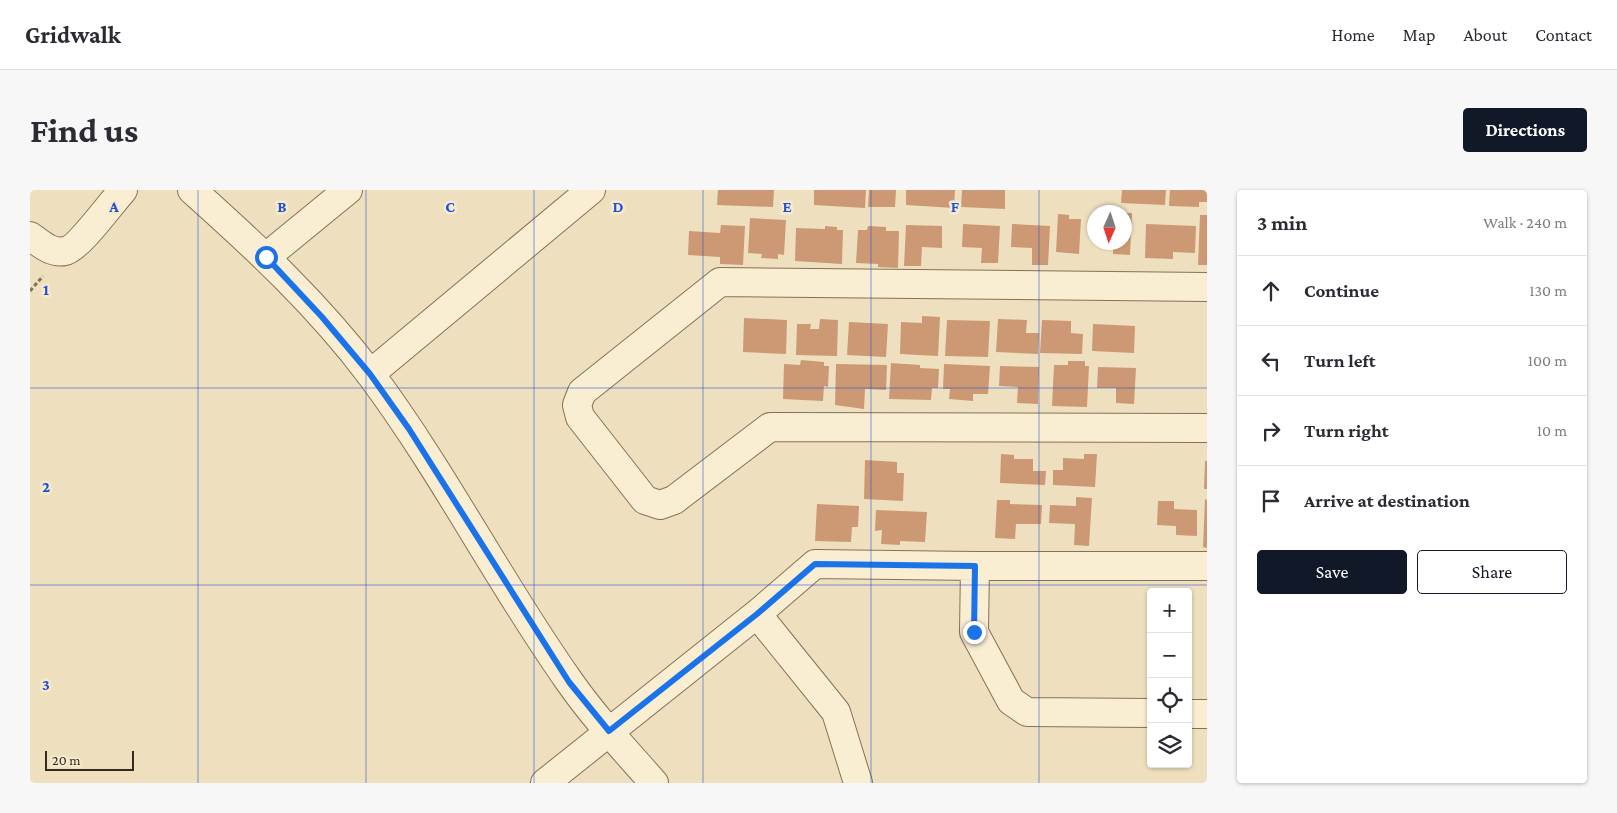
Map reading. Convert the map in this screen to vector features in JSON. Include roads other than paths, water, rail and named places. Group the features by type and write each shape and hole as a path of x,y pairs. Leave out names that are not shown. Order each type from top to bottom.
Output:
{"street":[{"path":"30,236 49,250 65,252 77,243 123,190"},
{"path":"192,190 266,257 322,317 370,374 409,429 569,682 654,783"},
{"path":"266,257 348,190"},
{"path":"370,374 592,190"},
{"path":"1207,287 720,282 582,392 577,405 580,417 645,500 660,505 674,500 770,427 1207,428"},
{"path":"552,781 609,731 757,614 815,564 1207,566"},
{"path":"975,566 974,632 1011,701 1028,712 1147,713"},
{"path":"757,614 836,712 858,783"},
{"path":"1192,714 1207,714"}]}
